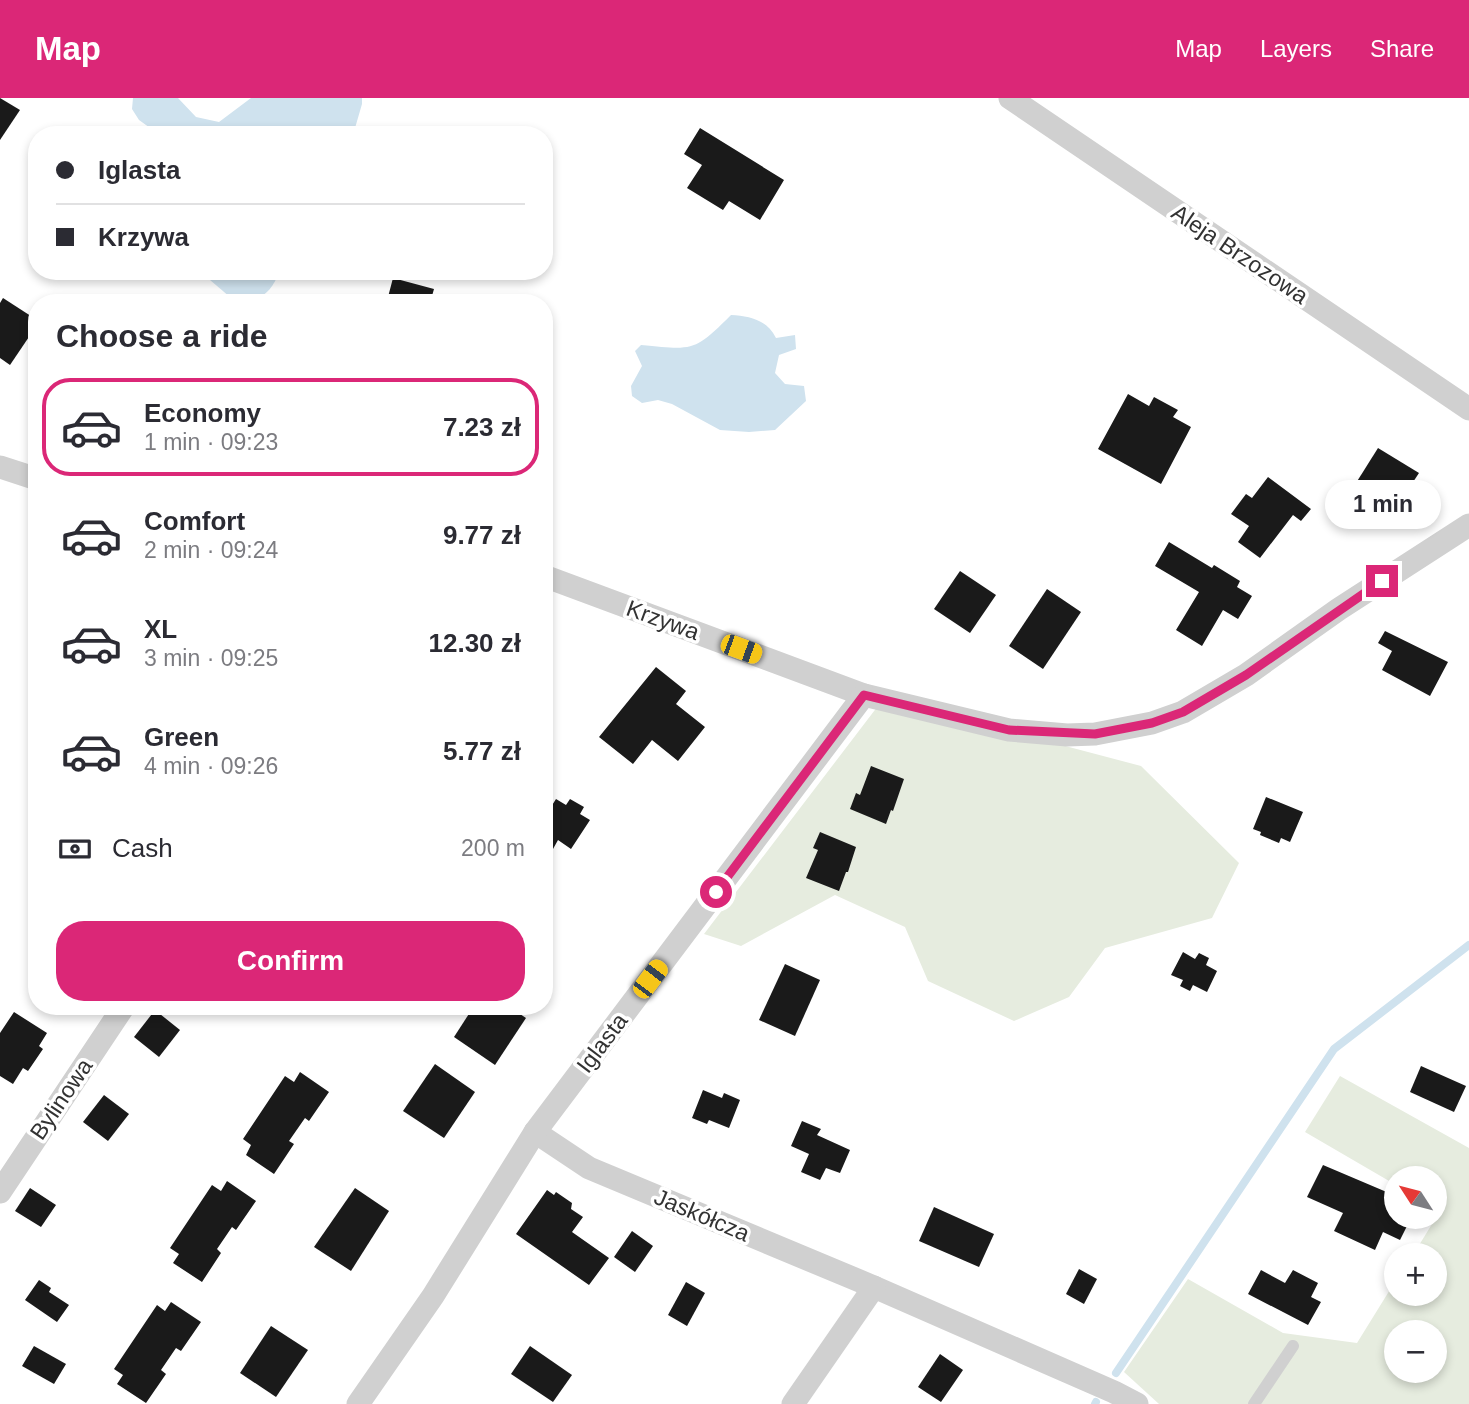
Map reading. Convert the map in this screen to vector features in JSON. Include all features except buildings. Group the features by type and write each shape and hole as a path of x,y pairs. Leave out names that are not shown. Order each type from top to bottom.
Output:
{"street":[{"name":"Aleja Brzozowa","path":"1010,98 1469,409"},
{"path":"0,467 28,476"},
{"name":"Krzywa","path":"553,579 864,695 1009,730 1095,734 1152,723 1183,712 1246,675 1339,609 1469,525"},
{"name":"Iglasta","path":"358,1404 433,1296 535,1132 864,695"},
{"name":"Bylinowa","path":"0,1192 118,1015"},
{"name":"Jaskółcza","path":"535,1132 589,1168 874,1287 1137,1404"},
{"path":"793,1404 874,1287"}],"lane":[{"path":"1254,1404 1293,1346"}],"shaded area":[{"path":"884,698 1141,766 1239,863 1212,918 1105,948 1069,997 1014,1021 928,981 905,927 835,895 741,946 704,934"},
{"path":"1340,1076 1469,1148 1469,1404 1159,1404 1124,1372 1188,1279 1283,1333 1357,1343 1384,1299 1384,1306 1447,1306 1447,1243 1420,1243 1429,1229 1447,1229 1447,1166 1384,1166 1384,1178 1305,1132"}],"water":[{"path":"133,98 178,98 196,117 219,122 251,98 362,98 356,126 147,126 139,120 132,109"},
{"path":"210,280 275,280 265,294 226,294"},
{"path":"731,315 745,316 763,323 776,338 795,335 796,349 779,355 775,373 785,384 804,386 806,401 775,430 720,430 672,404 658,400 642,403 632,396 631,386 642,366 635,351 641,345 672,348 692,346 709,336"}],"waterway":[{"path":"1116,1373 1334,1049 1469,945"}],"route":[{"path":"716,892 864,695 1009,730 1067,735 1095,734 1152,723 1183,712 1246,675 1382,581"}]}
